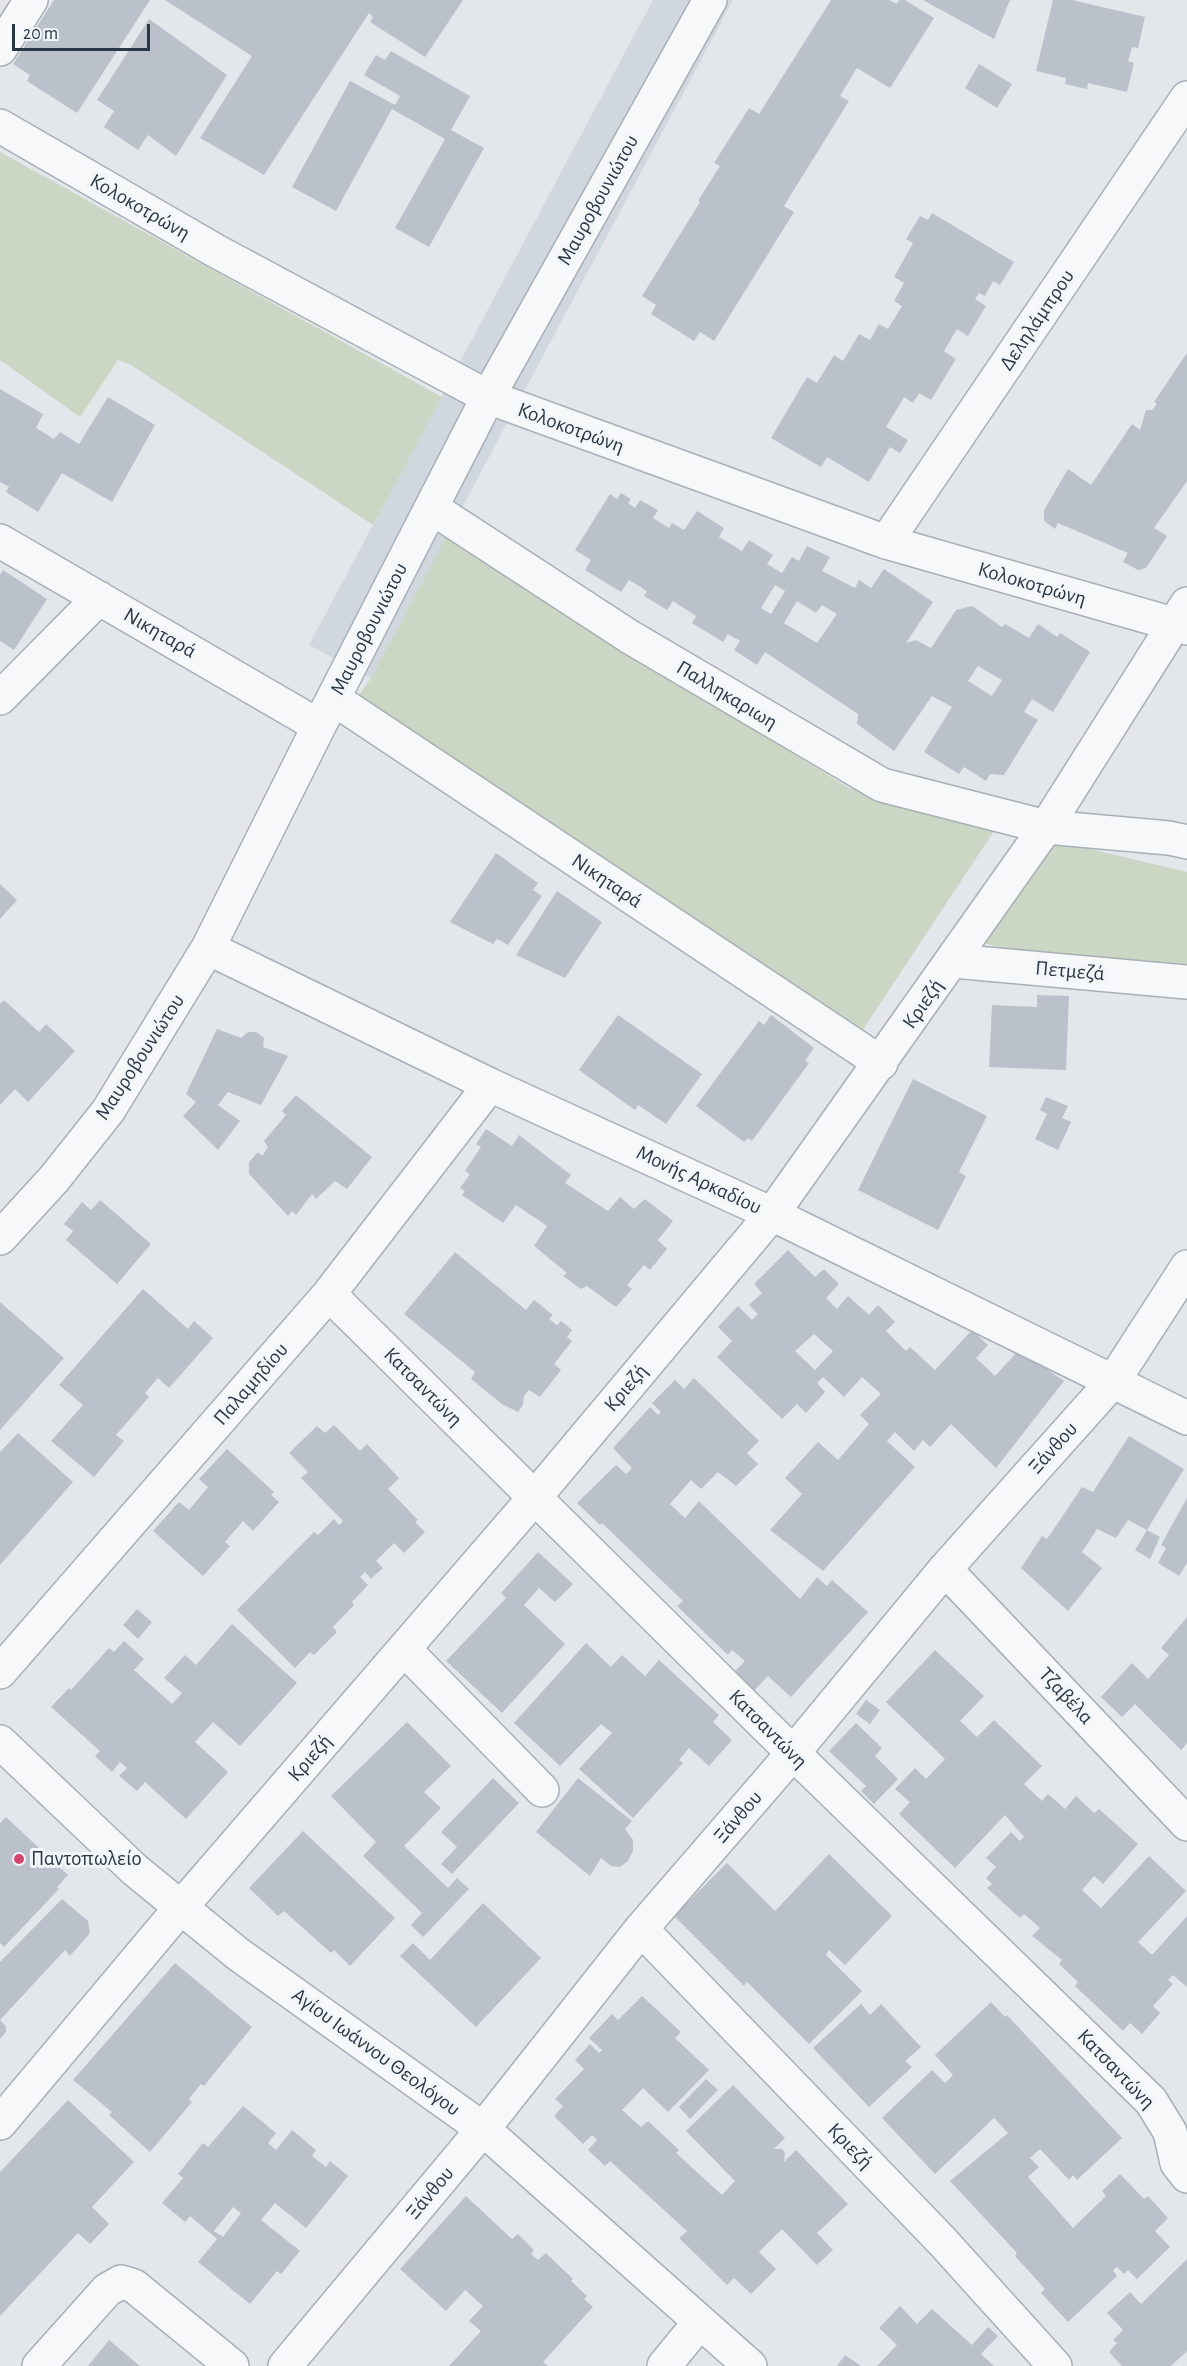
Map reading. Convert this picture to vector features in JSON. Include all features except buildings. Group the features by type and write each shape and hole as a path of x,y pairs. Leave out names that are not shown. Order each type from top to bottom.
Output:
{"street":[{"path":"0,49 31,0"},
{"name":"Μαυροβουνιώτου","path":"0,1238 54,1179 108,1111 208,948 488,397 710,0"},
{"name":"Δεληλάμπρου","path":"886,542 1187,98"},
{"name":"Κολοκοτρώνη","path":"0,126 216,251 488,397 886,542 1182,618"},
{"name":"Παλληκαριωη","path":"432,508 630,637 882,785 1046,827 1169,837 1187,842"},
{"name":"Νικηταρά","path":"0,541 99,598 326,712 881,1063"},
{"path":"0,698 99,598"},
{"name":"Κριεζή","path":"0,2123 182,1906 535,1497 772,1214 1046,827 1182,618"},
{"name":"Μονής Αρκαδίου","path":"208,948 490,1085 772,1214 1114,1380 1187,1418"},
{"name":"Πετμεζά","path":"952,961 1187,982"},
{"name":"Παλαμηδίου","path":"0,1672 329,1294 490,1085"},
{"name":"Ξάνθου","path":"285,2366 483,2129 641,1929 792,1753 945,1569 1114,1380 1187,1267"},
{"name":"Κατσαντώνη","path":"329,1294 792,1753 1151,2101 1170,2132 1177,2163 1187,2176"},
{"name":"Τζαβέλα","path":"945,1569 1187,1824"},
{"path":"404,1649 542,1790"},
{"name":"Αγίου Ιωάννου Θεολόγου","path":"0,1742 135,1870 182,1906 238,1954 483,2129 750,2366"},
{"name":"Κριεζή","path":"641,1929 942,2241 1055,2366"},
{"path":"39,2366 107,2290 121,2282 134,2286 232,2366"},
{"path":"664,2366 700,2322"}],"shaded area":[{"path":"653,0 733,0 371,678 309,645"}],"green space":[{"path":"0,152 442,397 373,525 131,365 118,360 80,417 0,360"},
{"path":"446,537 847,787 911,809 998,825 860,1034 354,702 371,678"},
{"path":"1048,839 1187,872 1187,966 1001,948 976,941"}],"place":[{"name":"Παντοπωλείο","path":"19,1859"}]}
